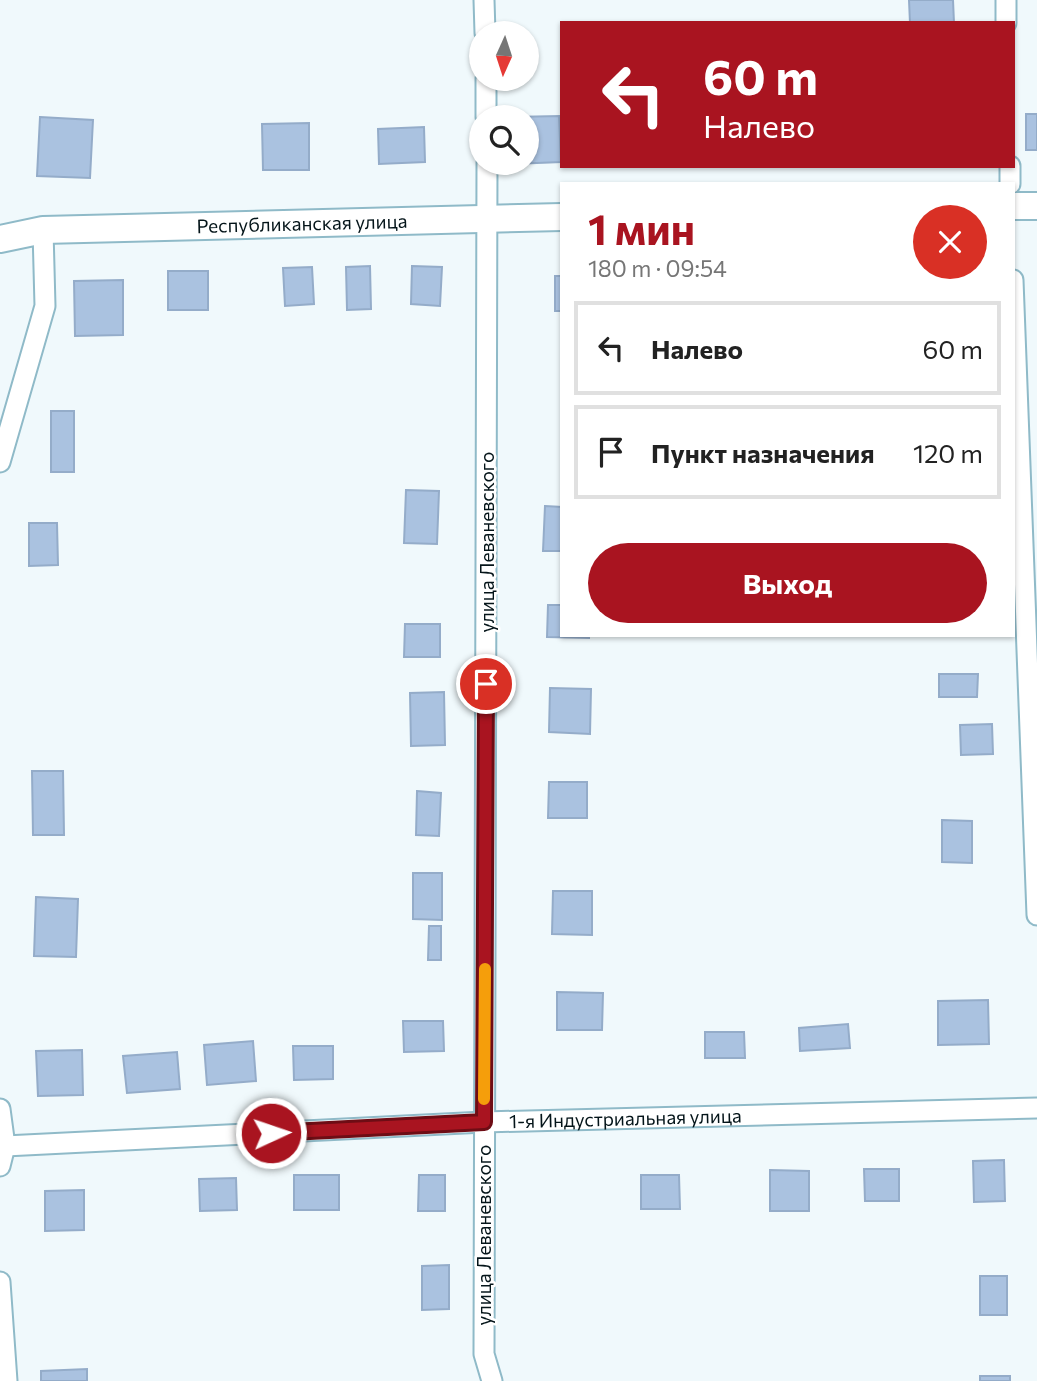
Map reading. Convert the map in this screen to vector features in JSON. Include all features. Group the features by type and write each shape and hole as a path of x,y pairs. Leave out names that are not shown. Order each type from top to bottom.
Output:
{"street":[{"path":"484,0 485,21"},
{"path":"1006,0 1006,21"},
{"name":"улица Леваневского","path":"487,175 484,1354 492,1381"},
{"path":"1015,206 1037,206"},
{"name":"Республиканская улица","path":"0,239 43,230 560,217"},
{"path":"0,461 45,306 43,230"},
{"path":"1015,333 1037,915"},
{"name":"1-я Индустриальная улица","path":"5,1146 484,1122 1037,1108"},
{"path":"0,1109 5,1146 0,1166"},
{"path":"0,1282 8,1381"}],"building":[{"path":"909,0 953,0 954,21 910,21"},
{"path":"1026,114 1037,114 1037,150 1026,150"},
{"path":"539,116 559,116 560,162 539,163"},
{"path":"40,117 93,120 90,178 37,176"},
{"path":"309,123 309,170 263,170 262,124"},
{"path":"424,127 425,162 379,164 378,129"},
{"path":"370,266 371,309 347,310 346,267"},
{"path":"412,266 442,267 440,306 411,304"},
{"path":"312,267 314,304 285,306 283,268"},
{"path":"168,271 208,271 208,310 168,310"},
{"path":"555,276 560,276 560,311 555,311"},
{"path":"123,280 123,335 75,336 74,281"},
{"path":"51,411 74,411 74,472 51,472"},
{"path":"406,490 439,491 437,544 404,543"},
{"path":"545,506 560,507 560,551 543,551"},
{"path":"29,523 57,523 58,565 29,566"},
{"path":"548,605 560,605 560,637 589,638 547,637"},
{"path":"405,624 440,624 440,657 404,657"},
{"path":"939,674 978,674 977,697 939,697"},
{"path":"550,688 591,689 590,734 549,732"},
{"path":"444,692 445,745 411,746 410,693"},
{"path":"992,724 993,754 961,755 960,725"},
{"path":"32,771 63,771 64,835 33,835"},
{"path":"549,782 587,782 587,818 548,818"},
{"path":"417,791 441,793 439,836 416,835"},
{"path":"942,820 972,821 972,863 942,862"},
{"path":"413,873 442,873 442,920 413,919"},
{"path":"553,891 592,891 592,935 552,934"},
{"path":"36,897 78,899 76,957 34,956"},
{"path":"429,926 441,926 441,960 428,960"},
{"path":"557,992 603,993 602,1030 557,1030"},
{"path":"988,1000 989,1044 938,1045 938,1001"},
{"path":"403,1021 443,1021 444,1051 404,1052"},
{"path":"848,1024 850,1048 800,1051 799,1028"},
{"path":"705,1032 744,1032 745,1058 705,1058"},
{"path":"253,1041 256,1081 207,1085 204,1045"},
{"path":"293,1046 333,1046 333,1079 294,1080"},
{"path":"82,1050 83,1095 38,1096 36,1051"},
{"path":"177,1052 180,1089 127,1093 123,1056"},
{"path":"1004,1160 1005,1201 974,1202 973,1161"},
{"path":"864,1169 899,1169 899,1201 865,1201"},
{"path":"770,1170 809,1171 809,1211 770,1211"},
{"path":"294,1175 339,1175 339,1210 294,1210"},
{"path":"419,1175 445,1175 445,1211 418,1211"},
{"path":"641,1175 679,1175 680,1209 641,1209"},
{"path":"236,1178 237,1210 200,1211 199,1179"},
{"path":"84,1190 84,1230 45,1231 45,1191"},
{"path":"449,1265 449,1309 422,1310 422,1266"},
{"path":"980,1276 1007,1276 1007,1315 980,1315"},
{"path":"87,1369 87,1381 41,1381 41,1371"},
{"path":"980,1376 1010,1376 1010,1381 980,1381"}],"slow traffic":[{"path":"484,1099 485,969"}],"route":[{"path":"271,1133 484,1122 486,684"}]}
